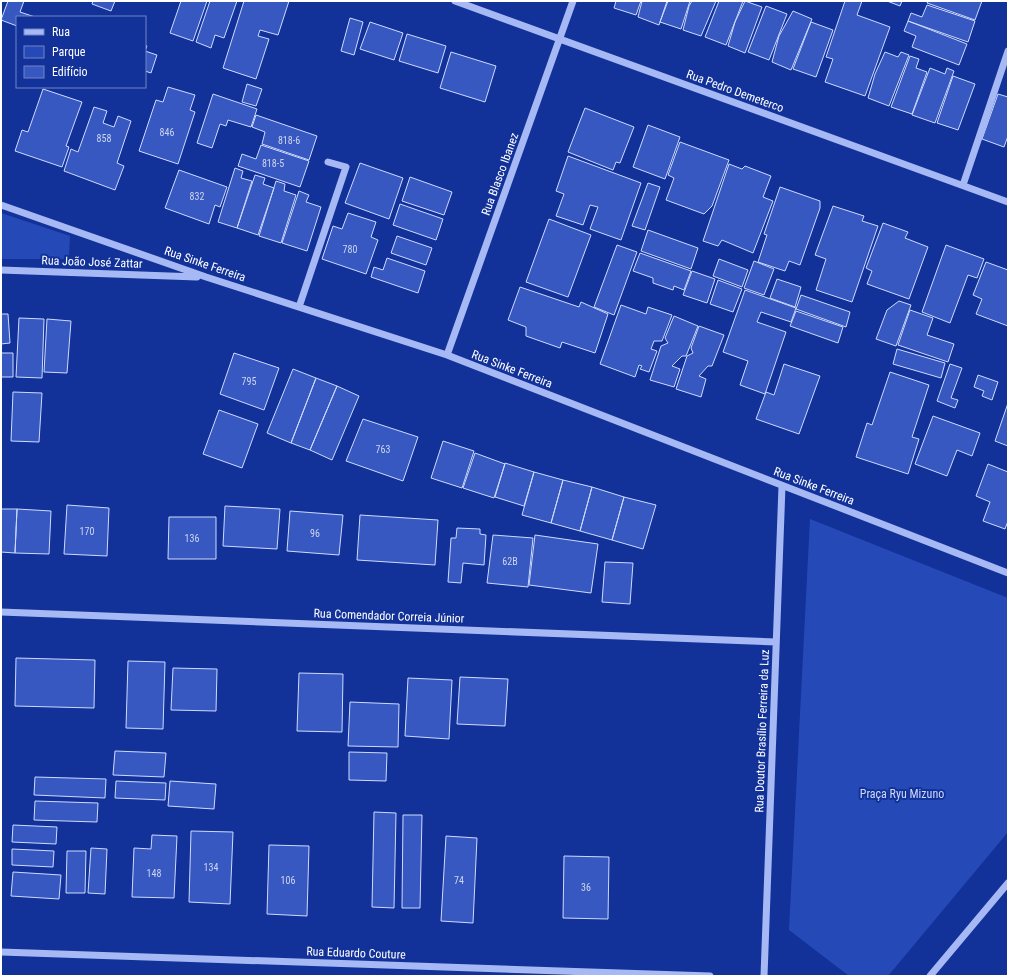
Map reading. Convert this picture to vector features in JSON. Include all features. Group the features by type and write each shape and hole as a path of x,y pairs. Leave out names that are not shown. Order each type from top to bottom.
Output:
{"street":[{"name":"Rua Pedro Demeterco","path":"454,1 1008,202"},
{"name":"Rua Blasco Ibanez","path":"447,356 573,1"},
{"path":"962,185 1008,51"},
{"path":"299,307 346,167 328,162"},
{"name":"Rua Sinke Ferreira","path":"1,205 206,277 447,356 1008,573"},
{"name":"Rua João José Zattar","path":"1,270 206,277"},
{"name":"Rua Doutor Brasílio Ferreira da Luz","path":"764,976 782,486"},
{"name":"Rua Comendador Correia Júnior","path":"1,612 776,642"},
{"path":"930,976 1008,883"},
{"name":"Rua Eduardo Couture","path":"1,952 710,976"}],"green space":[{"path":"1,213 70,236 69,255 64,259 1,259"},
{"name":"Praça Ryu Mizuno","path":"810,519 1008,598 1008,832 888,976 849,976 789,930"}],"building":[{"path":"8,1 24,1 20,12 32,16 16,16 16,26 1,20"},
{"path":"93,1 115,1 111,11 92,4"},
{"path":"181,1 207,1 193,41 170,33"},
{"path":"210,1 237,1 224,38 215,35 211,48 196,42"},
{"path":"244,1 289,1 278,35 260,30 258,36 269,39 256,79 223,68"},
{"path":"616,1 641,1 636,15 614,8"},
{"path":"642,1 667,1 659,25 638,17"},
{"path":"668,1 690,1 681,29 660,22"},
{"path":"692,1 716,1 701,36 683,30 689,6"},
{"path":"719,1 743,1 726,45 705,37"},
{"path":"745,1 762,7 745,53 728,46 735,22"},
{"path":"845,1 862,1 857,15 890,27 865,96 825,82 833,59 826,57"},
{"path":"887,1 902,1 900,6"},
{"path":"928,1 982,1 975,20 927,3"},
{"path":"927,5 975,21 968,42 908,21 911,13 922,17"},
{"path":"766,6 787,14 769,60 748,52"},
{"path":"793,11 812,19 791,70 772,62 779,36"},
{"path":"350,18 363,22 354,55 341,51"},
{"path":"908,21 967,44 959,65 912,47 916,36 904,31"},
{"path":"370,22 403,33 394,60 360,49"},
{"path":"811,22 833,30 816,77 793,69"},
{"path":"407,34 446,46 438,73 399,61"},
{"path":"146,51 157,55 151,73 146,71"},
{"path":"451,52 496,66 485,102 440,88"},
{"path":"885,52 898,57 901,52 909,55 889,106 868,98 875,74"},
{"path":"910,56 919,59 916,68 927,72 912,114 891,107"},
{"path":"930,68 945,74 947,68 954,71 935,123 912,115"},
{"path":"953,76 975,84 958,130 937,123"},
{"path":"247,84 262,89 256,106 242,102"},
{"path":"168,87 195,95 190,110 195,112 178,164 139,151 156,100 163,102"},
{"path":"43,89 82,102 66,146 69,147 62,167 15,151 22,130 28,132"},
{"path":"213,94 257,109 251,127 228,120 226,126 220,124 212,148 197,143"},
{"path":"998,94 1008,97 1008,136 1004,147 982,139"},
{"path":"94,107 107,111 103,123 114,127 118,116 131,121 117,163 124,166 115,190 64,171 71,149 78,152"},
{"path":"585,108 634,127 620,163 616,162 613,170 568,152"},
{"path":"256,115 317,136 309,160 262,144 265,132 252,127"},
{"path":"648,125 680,137 665,179 633,167"},
{"path":"680,142 729,160 712,206 704,214 666,200 674,178 668,175"},
{"path":"261,145 309,161 300,187 238,166 242,154 256,159"},
{"path":"568,156 641,183 621,240 590,229 598,207 590,205 583,225 556,216 564,194 556,191"},
{"path":"360,163 403,178 389,219 345,203"},
{"path":"729,164 742,169 745,166 771,176 763,197 773,201 753,253 722,240 718,246 703,241"},
{"path":"235,168 243,171 241,178 252,181 237,228 218,222"},
{"path":"179,170 227,187 220,207 215,205 209,224 165,208"},
{"path":"255,175 265,178 263,184 274,188 258,235 237,228"},
{"path":"410,177 452,192 444,215 402,201"},
{"path":"276,181 285,184 284,191 296,195 281,243 259,236"},
{"path":"648,183 660,187 645,230 632,226"},
{"path":"780,187 820,201 820,208 800,265 789,261 785,271 758,262 767,235 764,234"},
{"path":"299,191 309,195 306,202 321,207 307,251 282,243"},
{"path":"400,204 443,219 436,240 393,225"},
{"path":"833,206 864,216 862,221 878,226 852,302 816,290 826,259 815,255"},
{"path":"348,213 376,222 371,237 378,240 366,274 322,259 333,226 342,229"},
{"path":"549,219 591,235 568,297 526,282"},
{"path":"883,223 908,232 905,238 928,247 909,299 867,284 872,271 866,268"},
{"path":"648,230 698,248 691,269 641,251"},
{"path":"397,236 432,248 426,265 391,253"},
{"path":"617,245 637,252 614,315 594,307"},
{"path":"946,245 984,259 977,278 968,275 950,323 922,312"},
{"path":"640,253 691,271 684,290 674,286 673,290 653,283 653,278 633,271"},
{"path":"387,258 425,271 418,293 371,277 374,267 383,270"},
{"path":"719,259 748,270 742,287 713,276"},
{"path":"754,261 774,269 764,295 744,288"},
{"path":"986,262 1008,270 1008,326 976,314 982,299 973,295"},
{"path":"692,271 715,279 707,303 683,295"},
{"path":"777,279 801,287 795,307 770,298"},
{"path":"718,280 742,289 733,312 710,304"},
{"path":"520,287 579,307 581,302 608,314 595,353 562,342 560,348 526,336 526,327 508,320"},
{"path":"745,290 796,308 791,322 761,312 757,322 786,332 765,394 740,385 748,361 723,352"},
{"path":"801,295 850,312 846,327 796,309"},
{"path":"899,301 911,305 896,346 876,339 887,310"},
{"path":"621,305 646,314 648,307 672,315 662,341 654,341 651,349 657,351 649,372 640,369 642,366 639,365 635,377 600,364"},
{"path":"910,310 933,318 927,335 954,344 948,362 898,345"},
{"path":"796,311 843,327 838,343 790,326"},
{"path":"1,314 8,314 10,343 1,344"},
{"path":"674,316 698,326 686,356 682,356 672,366 680,369 674,387 650,380 661,346 668,343 665,338"},
{"path":"19,318 44,319 42,378 16,377"},
{"path":"47,319 71,321 67,373 44,372"},
{"path":"699,326 724,335 712,366 708,366 699,376 706,379 701,397 676,389 687,356 693,353 691,348"},
{"path":"897,349 945,363 941,378 893,364"},
{"path":"1,353 13,353 13,377 1,377"},
{"path":"234,353 279,368 264,410 220,394"},
{"path":"784,364 820,376 799,434 756,419 766,392 774,395"},
{"path":"950,364 962,368 951,398 958,400 955,408 937,401"},
{"path":"293,369 316,378 291,443 267,433"},
{"path":"890,372 929,385 912,437 919,439 908,474 856,457 867,423 872,425"},
{"path":"978,375 998,382 992,400 982,396 984,391 974,387"},
{"path":"316,378 337,386 310,450 291,443"},
{"path":"337,386 359,396 332,460 310,450"},
{"path":"13,392 42,393 39,442 11,441"},
{"path":"1008,403 1008,446 995,441"},
{"path":"219,410 258,424 242,468 203,454"},
{"path":"933,416 980,433 972,456 957,450 947,476 915,464"},
{"path":"363,419 418,437 403,481 346,461"},
{"path":"443,441 474,451 462,488 431,478"},
{"path":"475,453 505,464 494,498 463,488"},
{"path":"505,463 534,472 524,506 495,497"},
{"path":"988,464 1008,472 1008,521 1005,529 983,521 990,502 976,496"},
{"path":"534,472 563,480 551,523 522,515"},
{"path":"563,480 592,487 580,531 551,523"},
{"path":"592,487 624,497 612,540 580,531"},
{"path":"624,497 656,505 643,549 612,540"},
{"path":"67,505 109,508 107,556 64,554"},
{"path":"225,506 280,509 277,549 223,546"},
{"path":"1,509 17,509 15,553 1,552"},
{"path":"17,509 51,511 49,554 15,553"},
{"path":"290,511 343,515 339,555 287,551"},
{"path":"360,515 438,520 435,565 357,560"},
{"path":"169,517 216,517 216,559 168,559"},
{"path":"457,528 480,529 480,534 486,535 484,565 463,563 461,583 448,582 451,538 456,538"},
{"path":"493,535 533,538 528,587 487,583"},
{"path":"535,535 598,544 591,593 529,585"},
{"path":"605,562 633,563 630,604 602,602"},
{"path":"16,658 95,660 94,708 15,706"},
{"path":"128,661 165,662 163,729 126,728"},
{"path":"173,668 217,669 216,711 171,710"},
{"path":"299,673 343,674 342,732 297,731"},
{"path":"460,677 508,679 505,726 457,724"},
{"path":"408,678 452,680 449,739 405,736"},
{"path":"350,702 399,704 398,747 348,746"},
{"path":"115,751 166,753 164,777 113,775"},
{"path":"349,752 387,753 386,781 349,780"},
{"path":"35,777 106,779 105,798 34,795"},
{"path":"116,781 166,783 165,800 115,798"},
{"path":"170,781 216,784 214,809 168,806"},
{"path":"35,801 98,803 97,822 34,820"},
{"path":"374,812 396,813 394,908 372,907"},
{"path":"403,815 422,815 420,908 402,908"},
{"path":"13,825 57,827 56,844 12,842"},
{"path":"191,831 233,832 230,904 189,902"},
{"path":"152,835 177,836 174,898 132,897 134,848 151,849"},
{"path":"446,836 477,838 473,923 441,921"},
{"path":"269,845 309,846 307,916 267,914"},
{"path":"91,848 107,849 105,894 88,893"},
{"path":"12,849 54,851 53,867 12,865"},
{"path":"67,851 86,851 85,893 66,893"},
{"path":"564,856 609,857 608,919 563,918"},
{"path":"13,872 61,875 59,899 11,896"}]}
